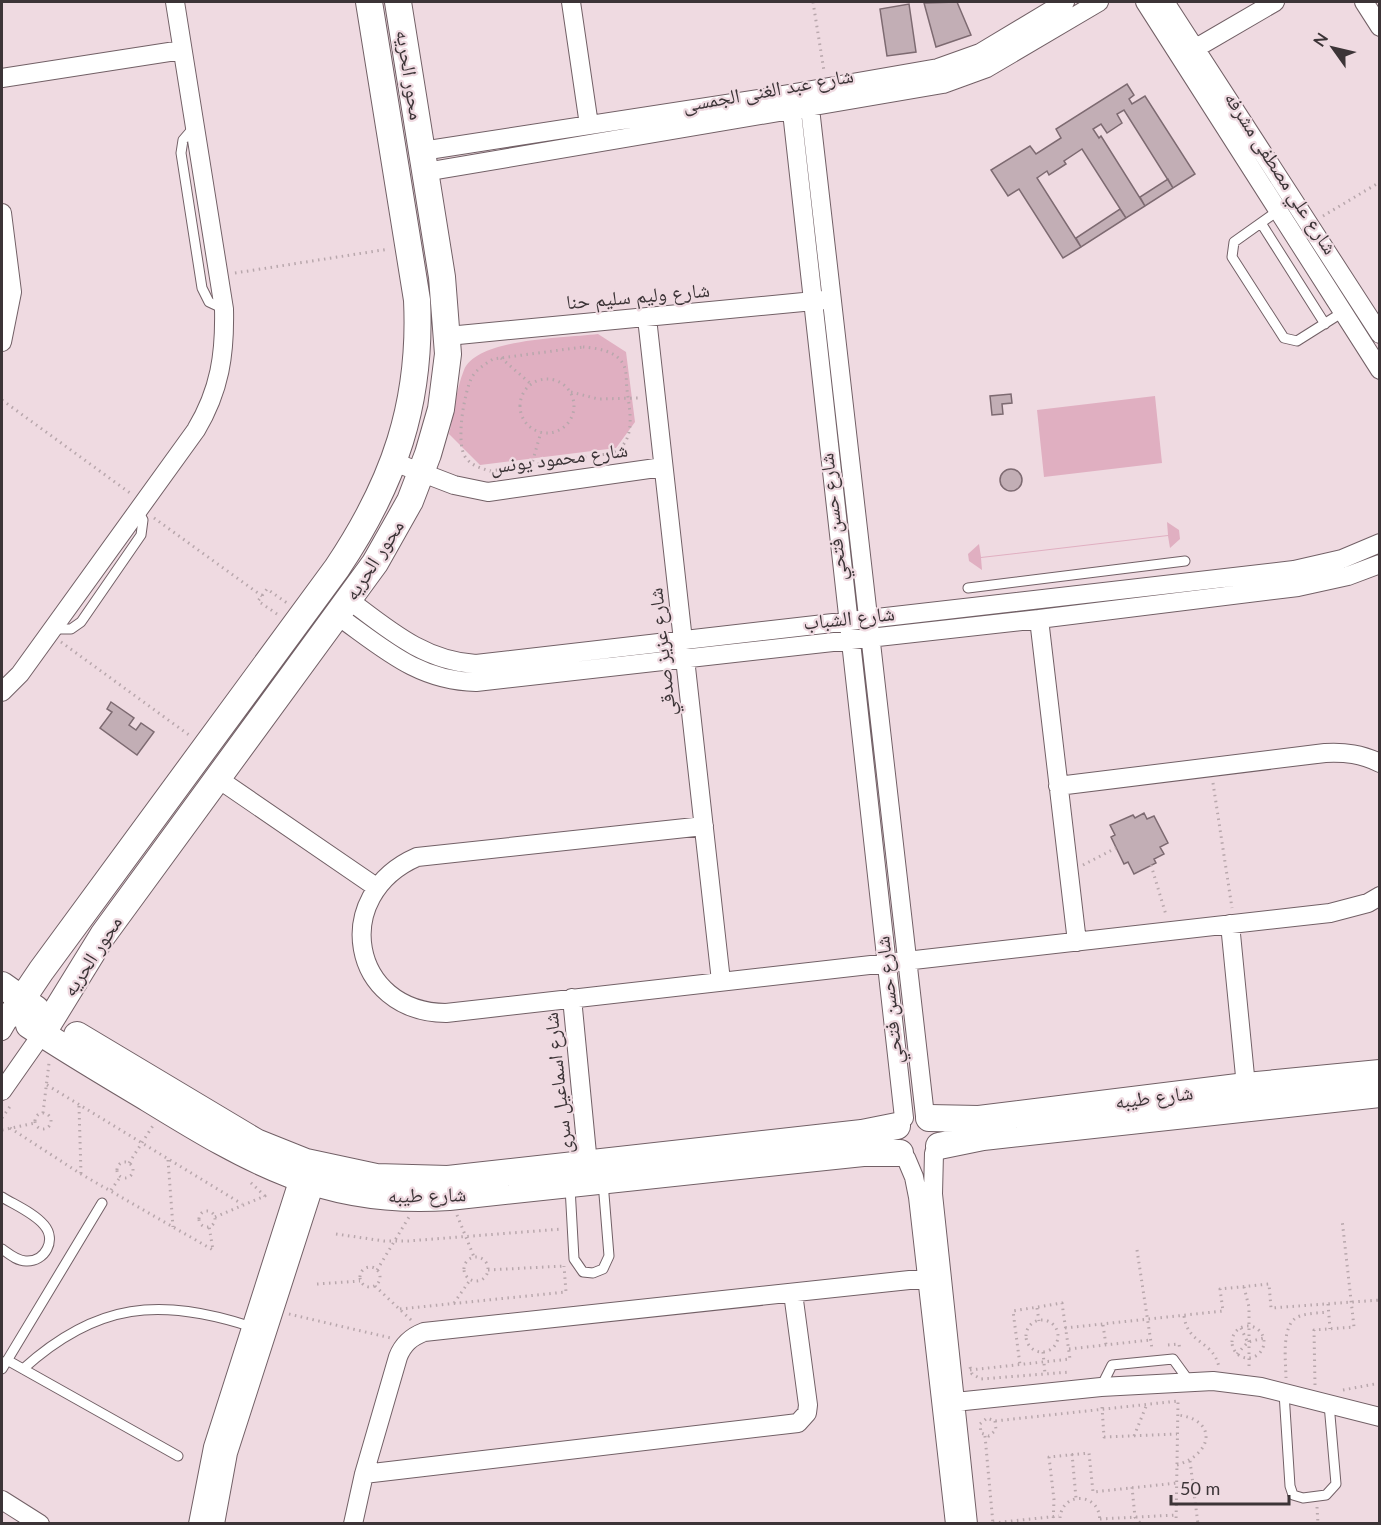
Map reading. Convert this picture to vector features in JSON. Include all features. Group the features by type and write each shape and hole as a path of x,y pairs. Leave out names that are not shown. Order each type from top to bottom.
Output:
{"main road":[{"name":"محور الحريه","path":"8,1007 298,621 362,529 394,462 411,407 417,354 417,300 369,2"},
{"name":"محور الحريه","path":"47,1027 103,935 343,608 388,543 422,473 441,409 448,336 442,277 398,2"},
{"name":"شارع طيبه","path":"8,1007 256,1142 323,1167 376,1177 422,1180 595,1172 869,1152 903,1155"},
{"name":"شارع طيبه","path":"47,1027 230,1149 307,1180 362,1194 410,1199 570,1184 595,1172 862,1133 914,1119 979,1119 1246,1086 1380,1073"},
{"name":"شارع طيبه","path":"936,1149 983,1137 1380,1094"},
{"path":"914,1119 939,1132 936,1149 921,1160 903,1155 894,1140 914,1119"}],"street":[{"path":"2,692 20,674 196,430 215,393 224,353 224,309 175,2"},
{"path":"571,2 589,125"},
{"name":"شارع عبد الغنى الجمسى","path":"424,161 800,100 827,88 938,68 994,46 1065,2"},
{"name":"شارع عبد الغنى الجمسى","path":"424,161 589,125 958,80 987,68 1099,2"},
{"name":"شارع علي مصطفى مشرفه","path":"1145,2 1380,370"},
{"name":"شارع علي مصطفى مشرفه","path":"1166,2 1380,334"},
{"path":"1196,48 1275,2"},
{"path":"1364,2 1380,27"},
{"path":"2,78 182,50"},
{"name":"شارع حسن فتحي","path":"800,100 862,626 907,960 914,1119"},
{"path":"2,213 12,292 2,342"},
{"name":"شارع وليم سليم حنا","path":"448,336 822,300"},
{"name":"شارع عزيز صدقي","path":"647,318 721,981"},
{"name":"شارع محمود يونس","path":"394,462 454,485 488,492 663,467"},
{"name":"شارع الشباب","path":"862,626 1303,568 1342,559 1380,543"},
{"name":"شارع الشباب","path":"343,608 420,651 461,663 490,663 683,639 862,626 1039,619 1298,587 1348,576 1380,564"},
{"name":"شارع الشباب","path":"343,608 412,668 435,677 460,682 494,681 851,640"},
{"path":"1039,619 1077,942"},
{"name":"شارع حسن فتحي","path":"862,626 851,640 887,962 914,1119"},
{"path":"1059,786 1344,752 1362,755 1380,764"},
{"path":"218,778 376,887"},
{"path":"704,826 433,854 401,864 376,887 362,920 361,942 364,957 379,984 402,1003 431,1013 446,1013 1232,924 1350,909 1380,896"},
{"path":"1232,924 1246,1086"},
{"name":"شارع اسماعيل سرى","path":"572,998 595,1172"},
{"path":"8,1096 47,1027"},
{"path":"936,1149 933,1194 968,1524"},
{"path":"903,1155 917,1186 955,1524"},
{"path":"215,1524 228,1453 282,1313 307,1180"},
{"path":"198,1524 213,1447 252,1327 307,1180"},
{"path":"353,1524 363,1474 398,1357 408,1341 424,1332 928,1278"},
{"path":"363,1474 798,1423 807,1413 808,1406 793,1293"},
{"path":"956,1402 1184,1382 1237,1383 1285,1386 1332,1398 1380,1417"},
{"path":"2,1500 40,1524"}],"lane":[{"path":"196,125 183,140 181,153 202,288 209,302 224,309"},
{"path":"1279,210 1234,242 1231,252 1280,333 1290,341 1297,341 1343,312"},
{"path":"1261,223 1325,324"},
{"path":"968,588 1185,561"},
{"path":"570,1184 576,1264 588,1273 603,1269 609,1256 595,1172"},
{"path":"2,1197 39,1220 46,1227 50,1237 43,1256 34,1261 24,1262 2,1250"},
{"path":"2,1368 102,1203"},
{"path":"23,1369 46,1348 72,1331 101,1319 130,1311 161,1308 192,1311 252,1327"},
{"path":"1101,1388 1112,1365 1153,1360 1173,1359 1184,1382"},
{"path":"7,1360 178,1456"},
{"path":"1285,1386 1290,1486 1293,1495 1298,1497 1326,1495 1336,1484 1332,1398"}],"path":[{"path":"813,2 827,88"},
{"path":"1309,225 1380,182"},
{"path":"219,276 409,246"},
{"path":"583,347 599,348 613,354 624,365 628,398 632,428 628,438 615,452 490,471 477,467 465,458 460,444 471,381 482,366 500,358 583,347"},
{"path":"500,358 531,384"},
{"path":"571,392 574,407 569,421 557,431 541,432 529,425 521,412 522,397 531,384 553,379 571,392 598,399 655,398"},
{"path":"2,400 262,596"},
{"path":"517,488 531,466 541,432"},
{"path":"267,589 298,621 258,601 267,589"},
{"path":"51,632 206,746"},
{"path":"1211,767 1232,924"},
{"path":"1088,862 1116,848"},
{"path":"1151,866 1170,931"},
{"path":"43,1113 50,1063"},
{"path":"44,1064 56,1065"},
{"path":"46,1085 243,1205"},
{"path":"2,1118 8,1096"},
{"path":"79,1105 81,1173"},
{"path":"35,1123 41,1128 48,1126 51,1119 43,1113"},
{"path":"35,1123 38,1115 43,1113"},
{"path":"129,1163 155,1124 144,1117"},
{"path":"2,1130 35,1123"},
{"path":"10,1128 81,1173 213,1250 209,1226 215,1216 265,1196 257,1186 242,1176"},
{"path":"168,1159 173,1227"},
{"path":"121,1176 130,1176 133,1169 129,1163"},
{"path":"121,1176 117,1171 119,1164 129,1163"},
{"path":"111,1190 121,1176"},
{"path":"209,1226 202,1224 200,1216 209,1211 215,1216"},
{"path":"456,1213 474,1257 484,1261 488,1270"},
{"path":"377,1270 409,1216"},
{"path":"559,1217 561,1238"},
{"path":"1315,1387 1314,1330 1354,1327 1342,1219"},
{"path":"336,1234 395,1241 573,1228"},
{"path":"1137,1250 1153,1360"},
{"path":"470,1280 464,1267 474,1257"},
{"path":"400,1309 566,1292 563,1257"},
{"path":"488,1270 564,1266"},
{"path":"360,1281 364,1268 373,1267 380,1278 375,1286"},
{"path":"454,1303 470,1280 483,1278 488,1270"},
{"path":"317,1284 360,1281 366,1287 375,1286 424,1332"},
{"path":"1065,1328 1222,1311 1220,1289 1269,1284 1271,1308 1380,1300"},
{"path":"1244,1287 1249,1307 1249,1372"},
{"path":"970,1370 1020,1365 1070,1359 1062,1303 1013,1311 1020,1365"},
{"path":"282,1313 294,1304"},
{"path":"1328,1304 1330,1329"},
{"path":"1037,1307 1039,1321"},
{"path":"1285,1386 1287,1330 1291,1322 1298,1316 1329,1312"},
{"path":"282,1313 408,1341"},
{"path":"1184,1316 1187,1330 1213,1351 1219,1369"},
{"path":"1039,1321 1052,1324 1057,1335 1054,1347 1043,1352 1031,1348 1026,1336 1030,1326 1039,1321"},
{"path":"1103,1325 1106,1345"},
{"path":"1248,1326 1258,1329 1264,1338 1262,1349 1249,1358 1238,1354 1232,1343 1233,1337 1241,1328 1248,1326"},
{"path":"1241,1328 1248,1342"},
{"path":"1057,1335 1066,1335"},
{"path":"1016,1338 1026,1336"},
{"path":"1238,1354 1248,1342 1264,1338"},
{"path":"1068,1349 1150,1340"},
{"path":"1043,1352 1046,1393"},
{"path":"968,1358 972,1374 981,1379 1076,1371"},
{"path":"1176,1524 1178,1401 1184,1382"},
{"path":"1332,1398 1380,1383"},
{"path":"1101,1388 1104,1437 1178,1434"},
{"path":"1059,1516 992,1524 985,1436 979,1429 982,1420 995,1421 1178,1401"},
{"path":"1134,1436 1147,1404"},
{"path":"1178,1415 1190,1417 1205,1432 1205,1444 1200,1454 1178,1465"},
{"path":"985,1436 989,1436 996,1430 995,1421"},
{"path":"1053,1524 1054,1500 1049,1457 1089,1453 1093,1492 1177,1483"},
{"path":"1072,1454 1076,1498"},
{"path":"1190,1461 1198,1524"},
{"path":"1132,1488 1135,1517 1141,1524"},
{"path":"1060,1524 1059,1516 1065,1504 1076,1498 1090,1501 1095,1505 1099,1521 1176,1515"},
{"path":"1040,1518 1041,1524"}],"shaded area":[{"path":"598,334 626,352 635,422 616,448 480,465 449,434 461,377 472,359 486,351 524,342"},
{"path":"1155,396 1162,463 1044,477 1037,410"},
{"path":"1167,522 1179,530 1180,539 1170,548 1168,536 981,558 982,570 969,561 968,554 979,544 981,557 1168,535"}],"building":[{"path":"957,2 971,35 936,47 924,3"},
{"path":"909,4 916,52 887,56 880,9"},
{"path":"1127,84 1134,95 1129,99 1132,104 1145,96 1195,174 1173,188 1124,110 1117,114 1122,123 1107,133 1101,124 1093,129 1099,138 1101,136 1145,206 1126,218 1082,149 1064,161 1066,164 1049,175 1047,171 1037,178 1081,247 1063,258 1019,189 1008,196 991,170 1030,146 1036,154 1061,138 1056,129"},
{"path":"1168,179 1173,188 1145,206 1140,197"},
{"path":"1120,209 1126,218 1081,247 1076,238"},
{"path":"1011,394 1012,403 1002,404 1003,414 992,415 990,396"},
{"path":"1011,469 1019,472 1022,480 1019,488 1011,491 1003,488 1000,480 1003,472"},
{"path":"111,702 134,718 129,725 136,730 141,723 154,732 137,755 100,728 112,712 107,709"},
{"path":"1144,813 1147,819 1154,816 1168,843 1160,847 1164,854 1154,859 1156,863 1134,874 1128,862 1124,864 1111,837 1115,835 1110,825"}]}
